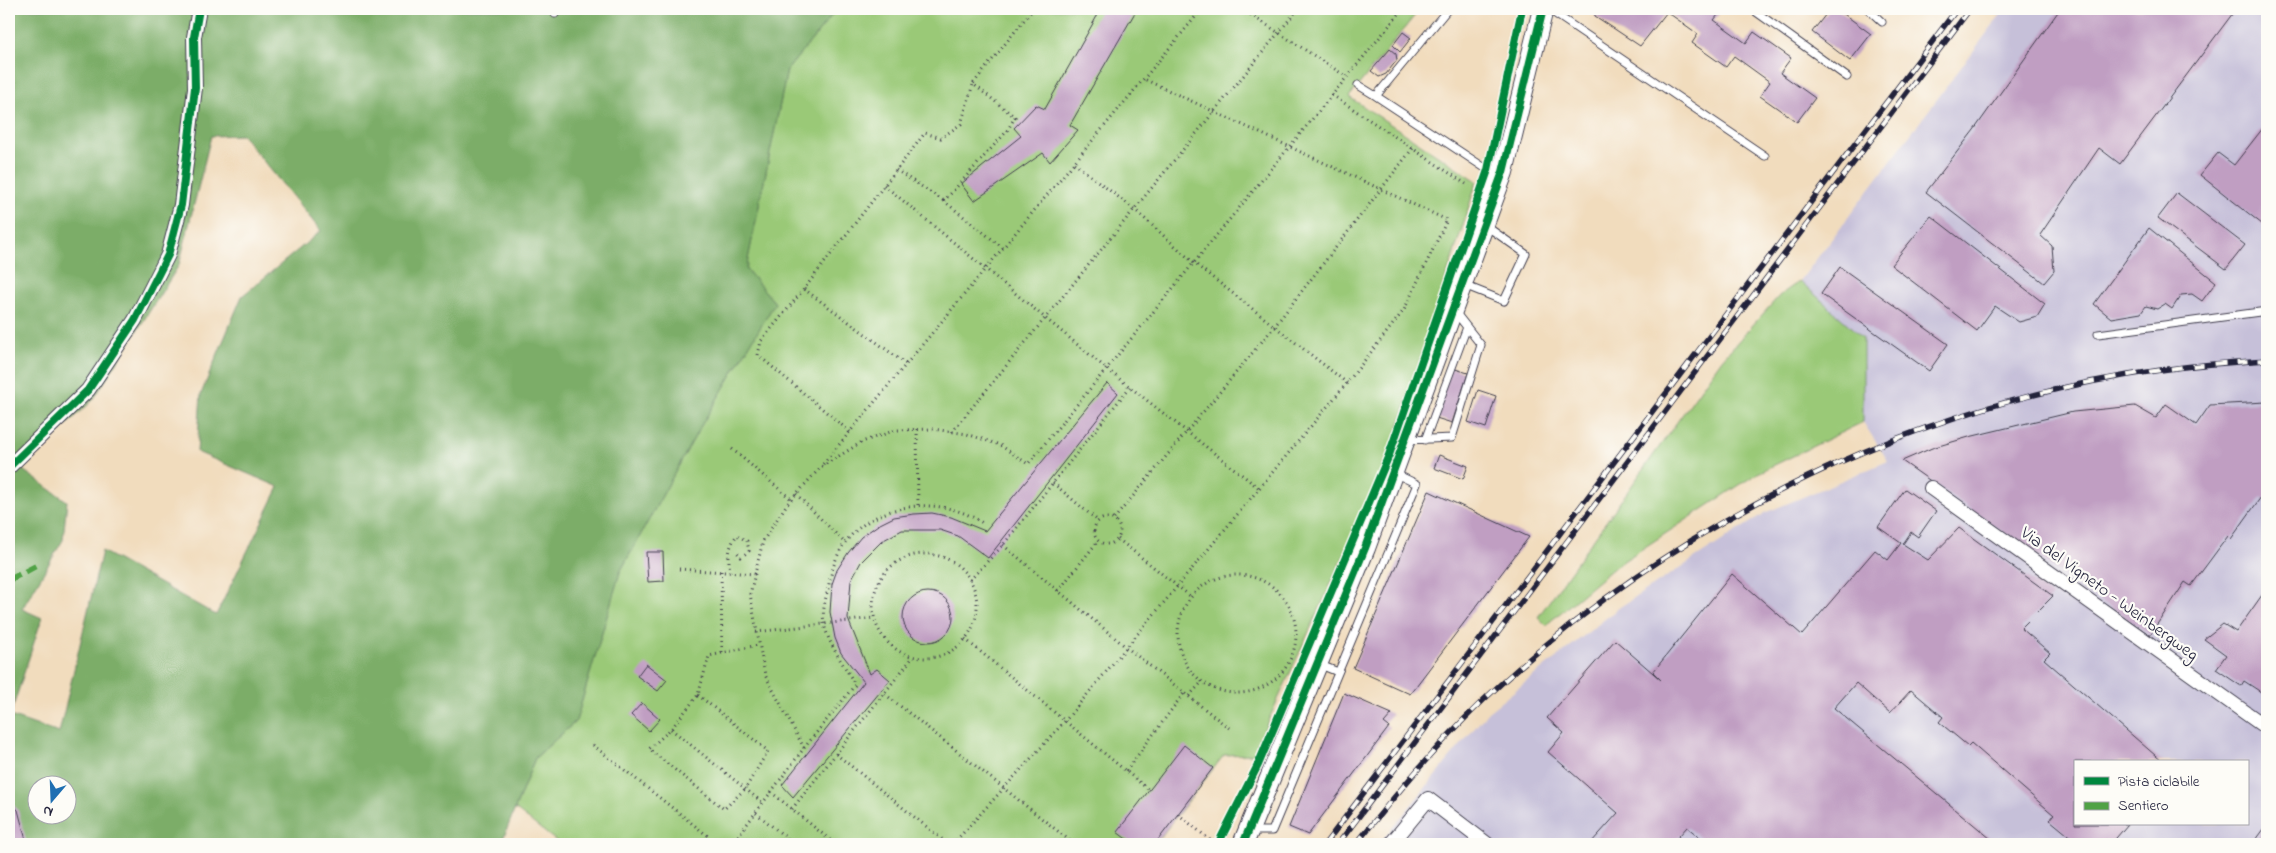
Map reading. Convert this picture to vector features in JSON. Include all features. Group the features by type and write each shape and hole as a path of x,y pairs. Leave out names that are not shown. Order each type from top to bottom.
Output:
{"street":[{"path":"9,467 88,390 135,320 168,255 181,205 195,88 194,37 199,9"},
{"path":"1246,838 1365,548 1503,172 1543,9"},
{"name":"Via del Vigneto - Weinbergweg","path":"1931,488 2267,728"},
{"path":"1391,844 1428,799 1488,844"}],"lane":[{"path":"1376,96 1448,9"},
{"path":"1548,9 1765,156"},
{"path":"1752,9 1847,77"},
{"path":"1868,9 1882,22"},
{"path":"1358,85 1488,170"},
{"path":"1462,284 1504,301 1526,254 1484,225"},
{"path":"1404,440 1452,438 1481,345 1453,309"},
{"path":"2098,334 2267,311"},
{"path":"1425,440 1467,327"},
{"path":"1246,838 1272,831 1416,484 1392,473"},
{"path":"1317,664 1338,672"}],"path":[{"path":"850,432 758,355 761,341 804,289 925,133 941,138 961,124 972,84 1034,9"},
{"path":"804,748 765,675 758,646 750,594 763,542 796,494 821,467 1202,9"},
{"path":"1242,9 1358,85"},
{"path":"952,432 1298,9"},
{"path":"821,467 862,442 896,430 933,429 967,434 1000,445 1028,464 1403,9"},
{"path":"953,844 1002,787 1064,721 1179,586 1347,383 1404,310 1447,220 1288,148 1144,79"},
{"path":"944,201 1007,131 1015,117 972,84"},
{"path":"1332,95 1466,184"},
{"path":"1114,519 1274,327 1413,148"},
{"path":"1074,163 1134,209 1194,263 1347,383"},
{"path":"896,170 944,201 1003,248"},
{"path":"884,185 1107,369 1260,489"},
{"path":"804,289 906,364"},
{"path":"970,580 1003,545 1130,387"},
{"path":"917,430 918,505"},
{"path":"732,449 792,499"},
{"path":"1053,483 1098,521"},
{"path":"796,494 845,543"},
{"path":"732,844 804,748 855,685 835,651 824,624 831,573 845,543 875,519 900,508 918,505 949,509 984,524"},
{"path":"1106,517 1114,519 1121,530 1118,539 1106,544 1098,541 1094,533 1098,521 1106,517"},
{"path":"730,572 728,556 730,544 737,535 747,541 749,551 741,557 736,552"},
{"path":"1118,539 1190,596"},
{"path":"1058,591 1098,541"},
{"path":"1003,545 1126,647 1229,728"},
{"path":"930,554 946,558 960,567 970,580 976,595 977,610 973,626 965,639 955,649 942,655 914,656 900,651 888,643 880,632 874,618 873,602 881,578 898,561 914,555 930,554"},
{"path":"679,568 755,574"},
{"path":"721,571 722,653"},
{"path":"1242,574 1260,579 1277,590 1289,606 1296,625 1295,644 1289,663 1276,678 1259,689 1240,693 1220,691 1202,682 1188,668 1180,651 1177,632 1181,613 1190,596 1205,584 1222,576 1242,574"},
{"path":"756,632 874,618"},
{"path":"965,639 1149,790"},
{"path":"698,694 768,751 745,789 724,809 649,750 671,729 698,694 709,656 758,646"},
{"path":"792,809 914,656"},
{"path":"1189,696 1202,682"},
{"path":"1126,771 1184,693"},
{"path":"885,694 1072,844"},
{"path":"671,729 763,803"},
{"path":"593,744 718,844"},
{"path":"836,754 948,844"},
{"path":"771,792 834,844"},
{"path":"756,813 794,844"},
{"path":"1178,814 1216,844 1223,834"}],"shaded area":[{"path":"2005,9 2267,9 2267,844 1379,844 1488,712 1620,607 1765,513 1888,461 1863,422 1863,338 1800,281"}],"green space":[{"path":"9,9 837,9 787,70 746,269 775,303 699,429 620,572 576,721 535,758 501,844 9,844","holes":["242,135 321,231 242,296 201,394 197,452 279,487 216,615 102,551 59,733 10,716 42,618 22,609 63,540 67,501 20,468 93,400 179,265 211,136"]},
{"path":"837,9 1420,9 1349,97 1477,181 1390,455 1253,754 1224,755 1155,844 560,844 515,809 535,758 576,721 620,572 699,429 775,303 746,269 787,70"},
{"path":"1800,281 1863,338 1863,422 1758,473 1616,566 1546,625 1538,617 1722,359 1780,295"}],"building":[{"path":"1101,9 1137,9 1070,125 1078,130 1050,162 1043,153 974,201 961,184 1021,136 1014,128 1036,105 1045,109"},
{"path":"1594,9 1722,10 1714,20 1746,43 1754,32 1791,58 1780,73 1815,98 1797,122 1760,96 1770,82 1734,56 1726,67 1692,43 1698,34 1667,12 1640,46 1595,16"},
{"path":"1830,9 1837,9 1871,34 1850,61 1812,32"},
{"path":"2060,9 2236,9 2120,164 2099,148 2040,235 2052,246 2054,271 2044,283 1926,192 1974,130"},
{"path":"1403,32 1411,38 1400,52 1393,45"},
{"path":"1390,49 1396,54 1397,60 1386,74 1379,77 1371,71"},
{"path":"2267,123 2267,228 2200,175 2218,153 2234,165"},
{"path":"2177,193 2245,245 2226,269 2158,218"},
{"path":"1931,216 2045,304 2037,317 2019,322 1995,306 1977,331 1891,265"},
{"path":"2149,228 2216,282 2202,301 2192,294 2181,295 2172,309 2165,304 2157,309 2146,306 2141,313 2111,318 2094,304"},
{"path":"1840,267 1948,344 1929,371 1821,294"},
{"path":"1449,367 1468,373 1452,423 1433,417"},
{"path":"1107,383 1118,393 988,558 958,536 940,530 902,530 882,541 861,562 851,580 848,619 870,674 877,669 890,680 793,797 782,785 864,682 841,653 835,638 830,612 832,584 837,570 848,553 861,537 894,517 932,513 951,517 985,531"},
{"path":"1478,390 1496,396 1486,428 1468,422"},
{"path":"2266,402 2267,500 2261,497 2231,539 2228,536 2191,586 2185,582 2150,635 1902,461 1932,448 1969,437 2073,412 2135,406 2156,418 2166,404 2196,425 2210,405"},
{"path":"1439,455 1468,466 1463,479 1434,468"},
{"path":"1905,489 1936,511 1918,537 1911,532 1903,544 1928,560 1959,528 2053,596 2021,628 2050,653 2044,659 2161,760 2074,760 2074,826 2126,826 2111,844 2079,844 2050,820 2054,815 1971,743 1968,746 1939,722 1943,717 1911,690 1890,713 1856,683 1834,708 1997,844 1708,844 1687,827 1672,844 1590,844 1618,813 1548,752 1564,733 1547,718 1615,640 1661,680 1653,672 1732,574 1802,635 1875,550 1888,560 1901,543 1878,527"},
{"path":"1429,491 1529,537 1410,694 1353,668"},
{"path":"646,552 663,552 664,581 648,582"},
{"path":"2267,588 2267,696 2244,681 2241,686 2216,669 2226,655 2204,639 2223,624 2236,632"},
{"path":"928,592 937,594 948,603 953,617 951,626 942,637 928,642 919,640 908,631 903,617 905,608 914,597"},
{"path":"646,664 667,680 658,691 637,676"},
{"path":"1344,693 1392,714 1384,723 1389,727 1308,835 1289,827"},
{"path":"642,703 660,719 649,731 631,715"},
{"path":"1184,745 1213,768 1155,844 1133,844 1117,832"},
{"path":"9,800 18,810 27,844 9,844"},
{"path":"2267,825 2267,844 2253,844"}],"railway":[{"path":"1325,844 1957,9"},
{"path":"1338,844 1970,9"},
{"path":"1356,844 1445,740 1503,682 1574,622 1649,568 1727,519 1809,476 1893,440 1980,410 2070,386 2161,370 2267,360"}],"marked path":[{"path":"9,580 36,566"}],"cycle path":[{"path":"9,467 88,390 135,320 168,255 181,205 195,88 194,37 199,9"},
{"path":"1218,844 1258,765 1389,455 1488,170 1522,9"},
{"path":"1243,844 1365,548 1503,172 1543,9"}]}
